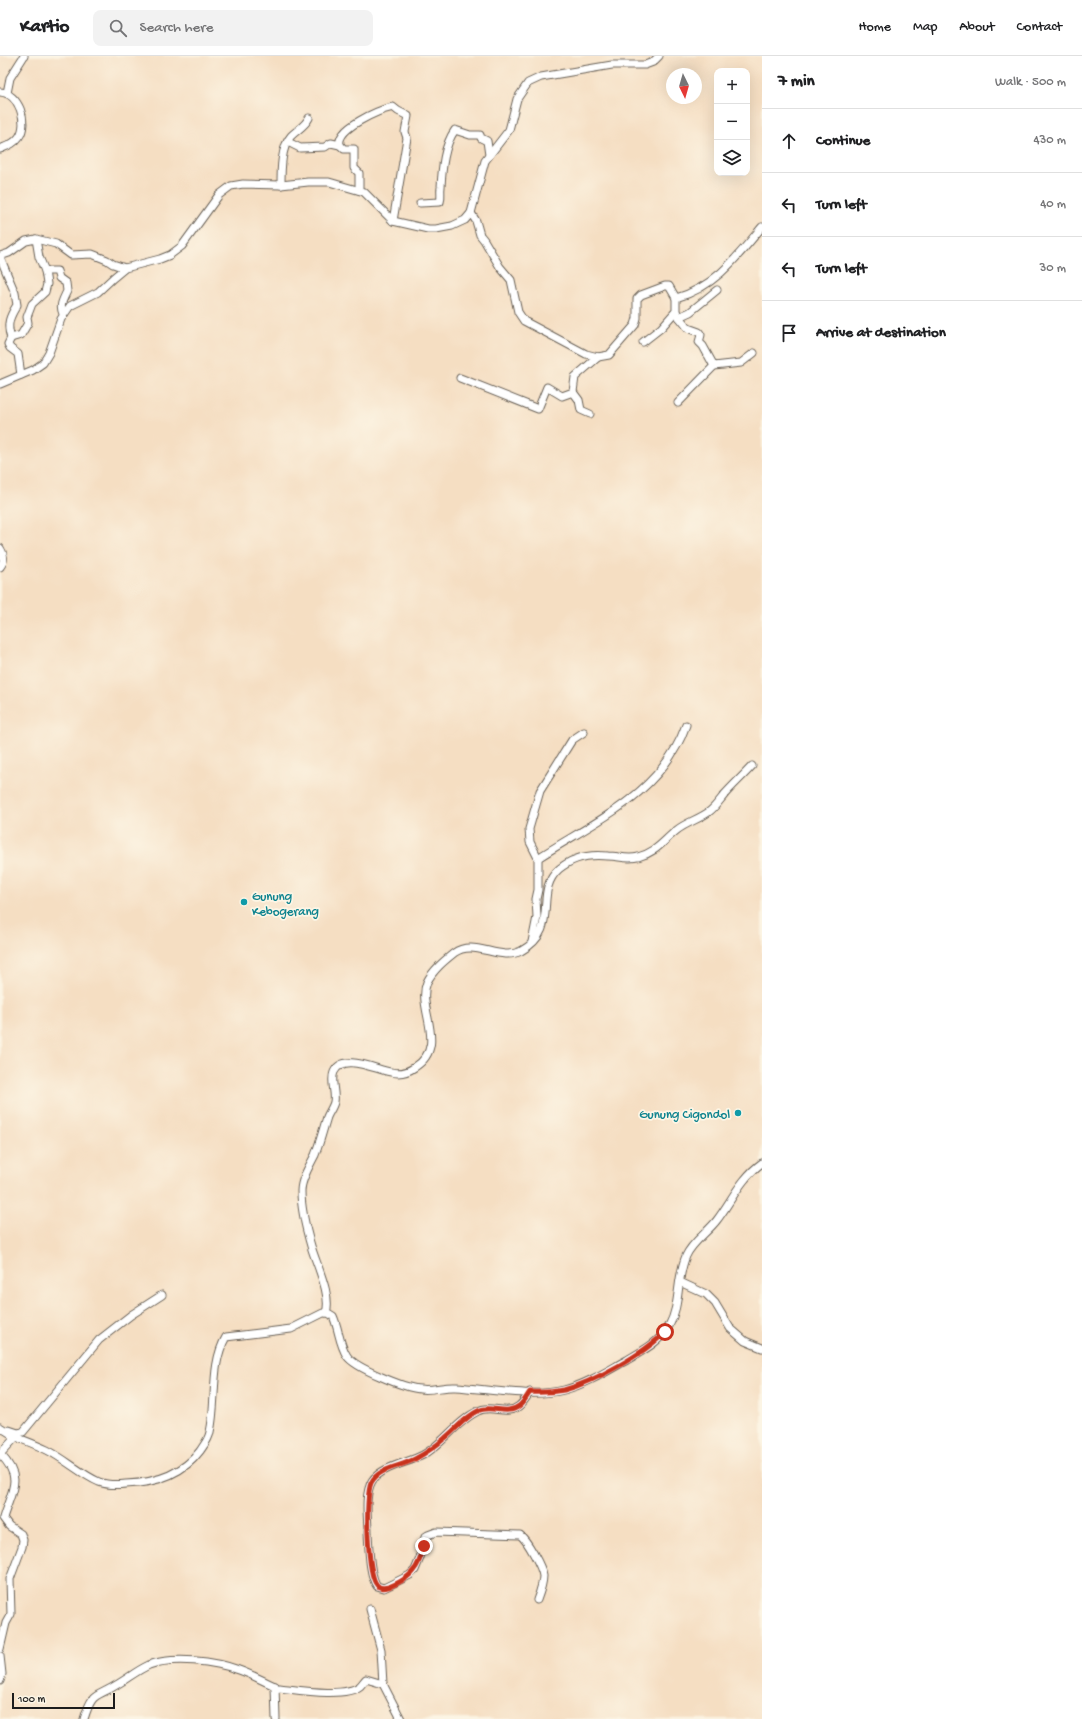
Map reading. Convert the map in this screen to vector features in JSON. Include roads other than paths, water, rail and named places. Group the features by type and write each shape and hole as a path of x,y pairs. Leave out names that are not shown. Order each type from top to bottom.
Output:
{"street":[{"path":"0,149 16,140 21,133 22,116 19,105 13,97 3,93 10,78 24,56"},
{"path":"0,384 39,366 47,359 63,314 75,303 98,292 125,268 160,260 178,249 186,242 226,189 243,184 281,184 324,181 359,190 370,198 393,221 421,228 436,229 461,222 468,218 471,213 485,161 509,130 517,98 528,83 541,77 607,66 645,65 653,62 659,56"},
{"path":"340,145 339,141 341,134 352,126 383,109 393,107 408,116 405,132 407,138 393,221"},
{"path":"281,184 282,156 290,136 306,124 309,118"},
{"path":"420,203 440,202 442,196 440,189 443,164 449,142 455,130 470,135 480,135 481,138 487,141 489,155"},
{"path":"288,142 300,148 325,147 331,143 340,145 344,149 354,149 354,168 359,173 359,190"},
{"path":"471,213 476,221 480,235 500,267 511,280 518,312 524,321 581,352 598,357 609,355 635,325 637,318 637,299 641,295 665,286 669,286 676,298 678,314 688,328 699,332 701,335 699,342 703,346 714,366"},
{"path":"676,298 692,293 721,274 762,227"},
{"path":"21,375 18,354 10,348 8,344 11,338 8,322 9,317 17,305 15,293 0,257 9,253 26,241 36,239 56,244 71,255 92,254 125,268"},
{"path":"11,338 21,335 28,323 27,317 32,304 45,292 47,284 45,271 36,239"},
{"path":"45,271 57,271 59,278 66,283 68,291 60,308 63,314"},
{"path":"643,342 678,314 690,312 717,290"},
{"path":"678,403 714,366 740,363 754,353"},
{"path":"590,414 581,410 579,400 573,392 575,377 598,357"},
{"path":"460,378 538,409 547,387 562,396 573,392"},
{"path":"0,548 4,557 4,562 0,567"},
{"path":"538,858 617,810 649,784 672,756 686,725"},
{"path":"532,942 537,917 536,899 538,884 538,858 530,842 529,829 540,791 572,740 584,732"},
{"path":"326,1313 328,1298 305,1225 301,1191 322,1137 327,1117 334,1104 334,1072 343,1064 350,1062 392,1073 406,1072 416,1067 426,1056 431,1044 426,1001 426,987 438,966 456,951 463,949 473,948 499,953 515,953 521,951 536,938 543,928 545,923 546,896 549,885 558,869 575,860 590,855 632,858 653,852 682,826 711,810 752,766"},
{"path":"0,1426 16,1437 47,1450 99,1482 111,1484 139,1483 167,1477 191,1463 210,1434 214,1409 217,1362 219,1352 226,1337 291,1329 317,1315 326,1313 333,1316 343,1350 353,1363 363,1369 403,1385 420,1389 454,1386 509,1392 556,1391 570,1388 600,1376 655,1342 665,1332 672,1320 677,1306 683,1267 688,1252 717,1220 746,1177 762,1163"},
{"path":"680,1282 706,1294 715,1303 730,1328 745,1341 762,1348"},
{"path":"0,1426 11,1432 23,1432 99,1340 131,1315 162,1295"},
{"path":"530,1392 518,1407 511,1410 489,1408 477,1411 425,1454 376,1476 372,1482 369,1492 368,1543 374,1580 377,1586 384,1588 406,1579 413,1572 422,1553 424,1540 430,1534 436,1532 520,1535 534,1555 542,1573 542,1589 537,1600"},
{"path":"0,1649 6,1623 11,1614 10,1579 23,1540 21,1534 9,1526 3,1518 15,1483 13,1472 7,1461 1,1455 1,1452 16,1437"},
{"path":"370,1610 381,1650 383,1684 401,1719"},
{"path":"0,1656 2,1674 0,1681"},
{"path":"84,1719 88,1704 94,1697 110,1689 143,1668 157,1663 184,1660 203,1661 238,1670 275,1686 275,1689 280,1688 341,1692 359,1687 366,1679 383,1684"},
{"path":"275,1686 276,1719"}],"place":[{"name":"Gunung Kebogerang","path":"244,902"},
{"name":"Gunung Cigondol","path":"738,1113"}]}
